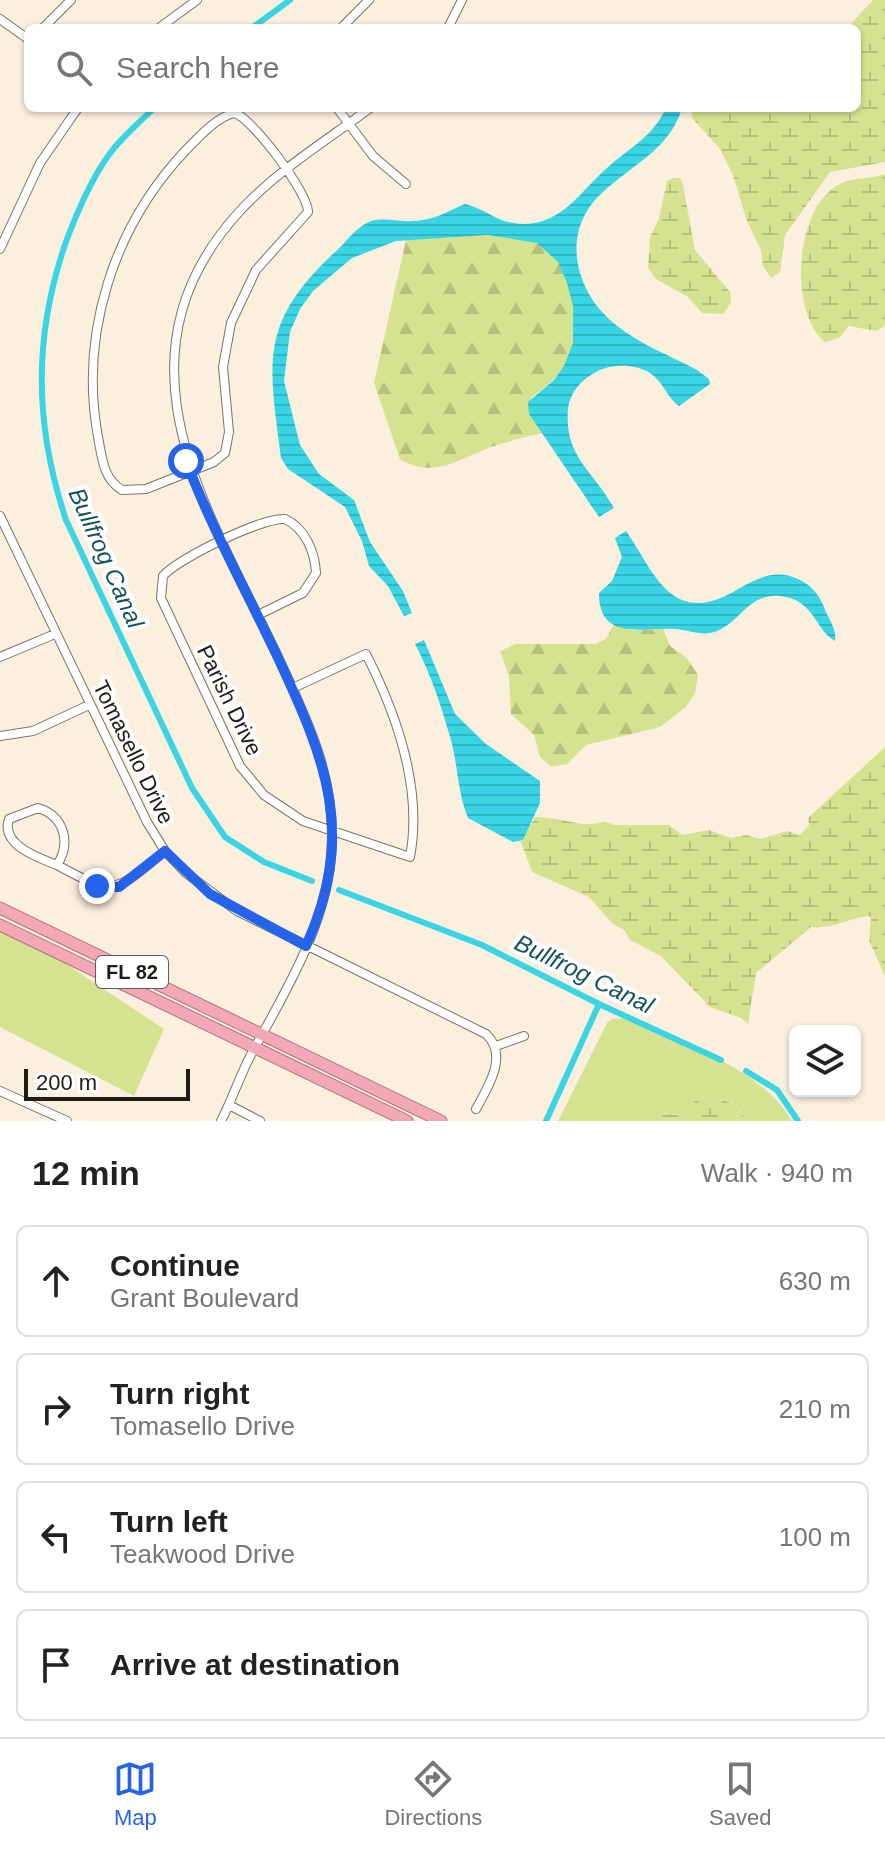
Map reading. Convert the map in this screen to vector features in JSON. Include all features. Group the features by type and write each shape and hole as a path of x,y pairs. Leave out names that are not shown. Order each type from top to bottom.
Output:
{"highway":[{"name":"FL 82","path":"0,908 441,1121"},
{"name":"FL 82","path":"0,925 407,1121"}],"street":[{"path":"47,24 71,0"},
{"path":"164,24 197,0"},
{"path":"345,24 369,0"},
{"path":"450,24 462,0"},
{"path":"0,19 24,36"},
{"path":"0,249 40,163 75,112"},
{"path":"340,112 373,156 406,184"},
{"path":"221,1121 306,946 327,889 332,832 325,770 293,688 190,471 177,424 173,385 175,348 185,306 199,271 227,225 254,197 365,112"},
{"path":"242,114 307,199 308,212 265,257 237,305 223,367 227,448 214,462 190,471 130,492 117,487 107,476 93,392 97,329 107,283 126,236 152,191 194,142 227,115 242,114"},
{"name":"Tomasello Drive","path":"0,516 89,705 147,822 165,851 210,894 306,946 481,1030 496,1046"},
{"path":"223,542 277,519 297,526 307,541 315,561 314,581 303,593 258,615"},
{"name":"Parish Drive","path":"223,542 167,571 160,585 161,598 251,781 278,807 332,832 410,857 413,813 403,748 387,700 366,654 293,688"},
{"path":"0,657 55,634"},
{"path":"0,736 33,731 89,705"},
{"path":"57,865 65,838 51,813 29,809 9,819 4,830 11,844 97,886 112,888 124,884 165,851"},
{"path":"476,1109 495,1067 496,1046 524,1036"},
{"path":"0,1091 47,1117 67,1121"},
{"path":"229,1105 260,1121"}],"green space":[{"path":"873,0 885,0 885,162 830,172 785,235 780,272 771,278 763,266 761,250 747,221 733,175 720,149 692,118 692,112 861,112 861,24 851,24"},
{"path":"885,174 885,326 876,331 849,326 839,338 825,342 813,327 801,284 806,235 814,212 826,195 842,183"},
{"path":"680,178 683,185 695,250 730,292 731,303 723,314 702,313 688,297 656,279 648,268 650,237 659,219 667,181"},
{"path":"488,235 535,242 557,260 570,288 573,304 571,350 559,373 531,398 529,414 543,433 488,448 445,466 412,465 400,459 374,383 406,240"},
{"path":"614,624 630,630 663,629 670,646 686,657 698,675 695,693 686,707 660,727 586,745 567,764 552,767 540,757 534,735 511,714 509,676 500,651 516,644 595,644 606,639"},
{"path":"885,747 885,976 869,940 871,917 811,927 756,973 748,1024 741,1018 710,1007 661,956 630,940 624,930 613,924 589,897 532,872 521,842 535,817 586,824 669,825 682,835 709,830 731,838 746,835 760,839 787,831 800,835 809,825 808,818"},
{"path":"0,929 54,956 164,1029 134,1096 0,1027"},
{"path":"624,1018 717,1058 739,1071 760,1085 792,1121 746,1121 734,1104 701,1096 679,1115 663,1113 641,1121 558,1121 607,1023 612,1019"},
{"path":"701,1096 733,1104 746,1121 641,1121 650,1112 679,1115"}],"water":[{"path":"664,112 680,112 669,135 589,207 581,224 577,260 590,295 616,325 645,344 697,370 709,379 710,384 679,406 654,376 631,366 602,369 577,387 568,409 571,439 575,451 614,508 599,517 529,414 528,402 554,380 564,366 573,343 573,306 567,283 558,262 537,243 488,235 396,241 352,258 313,291 300,309 290,332 284,381 300,445 319,474 354,500 370,542 403,591 412,613 404,616 388,586 369,566 362,541 345,507 288,469 281,458 272,370 274,346 292,302 309,278 360,227 371,221 427,219 465,204 504,221 522,224 551,218 647,135"},
{"path":"626,531 659,581 675,597 685,601 701,603 716,600 769,575 800,580 812,588 820,599 833,628 835,641 800,603 780,596 760,599 725,627 712,633 675,629 637,630 615,625 606,619 601,609 599,593 612,581 622,557 615,538"},
{"path":"424,640 455,714 486,744 540,781 540,803 523,840 513,842 468,818 445,719 415,644"}],"waterway":[{"name":"Bullfrog Canal","path":"257,24 290,0"},
{"name":"Bullfrog Canal","path":"150,112 116,146 98,172 67,239 56,275 43,345 42,380 43,414 55,484 66,520 192,788 225,837 264,862 312,881"},
{"name":"Bullfrog Canal","path":"339,890 482,945 599,1004 721,1060"},
{"path":"546,1121 599,1004"},
{"name":"Bullfrog Canal","path":"746,1071 777,1090 798,1121"}],"route":[{"path":"97,886 119,887 165,851 210,894 306,946 327,889 332,843 331,807 318,746 186,461"}]}
